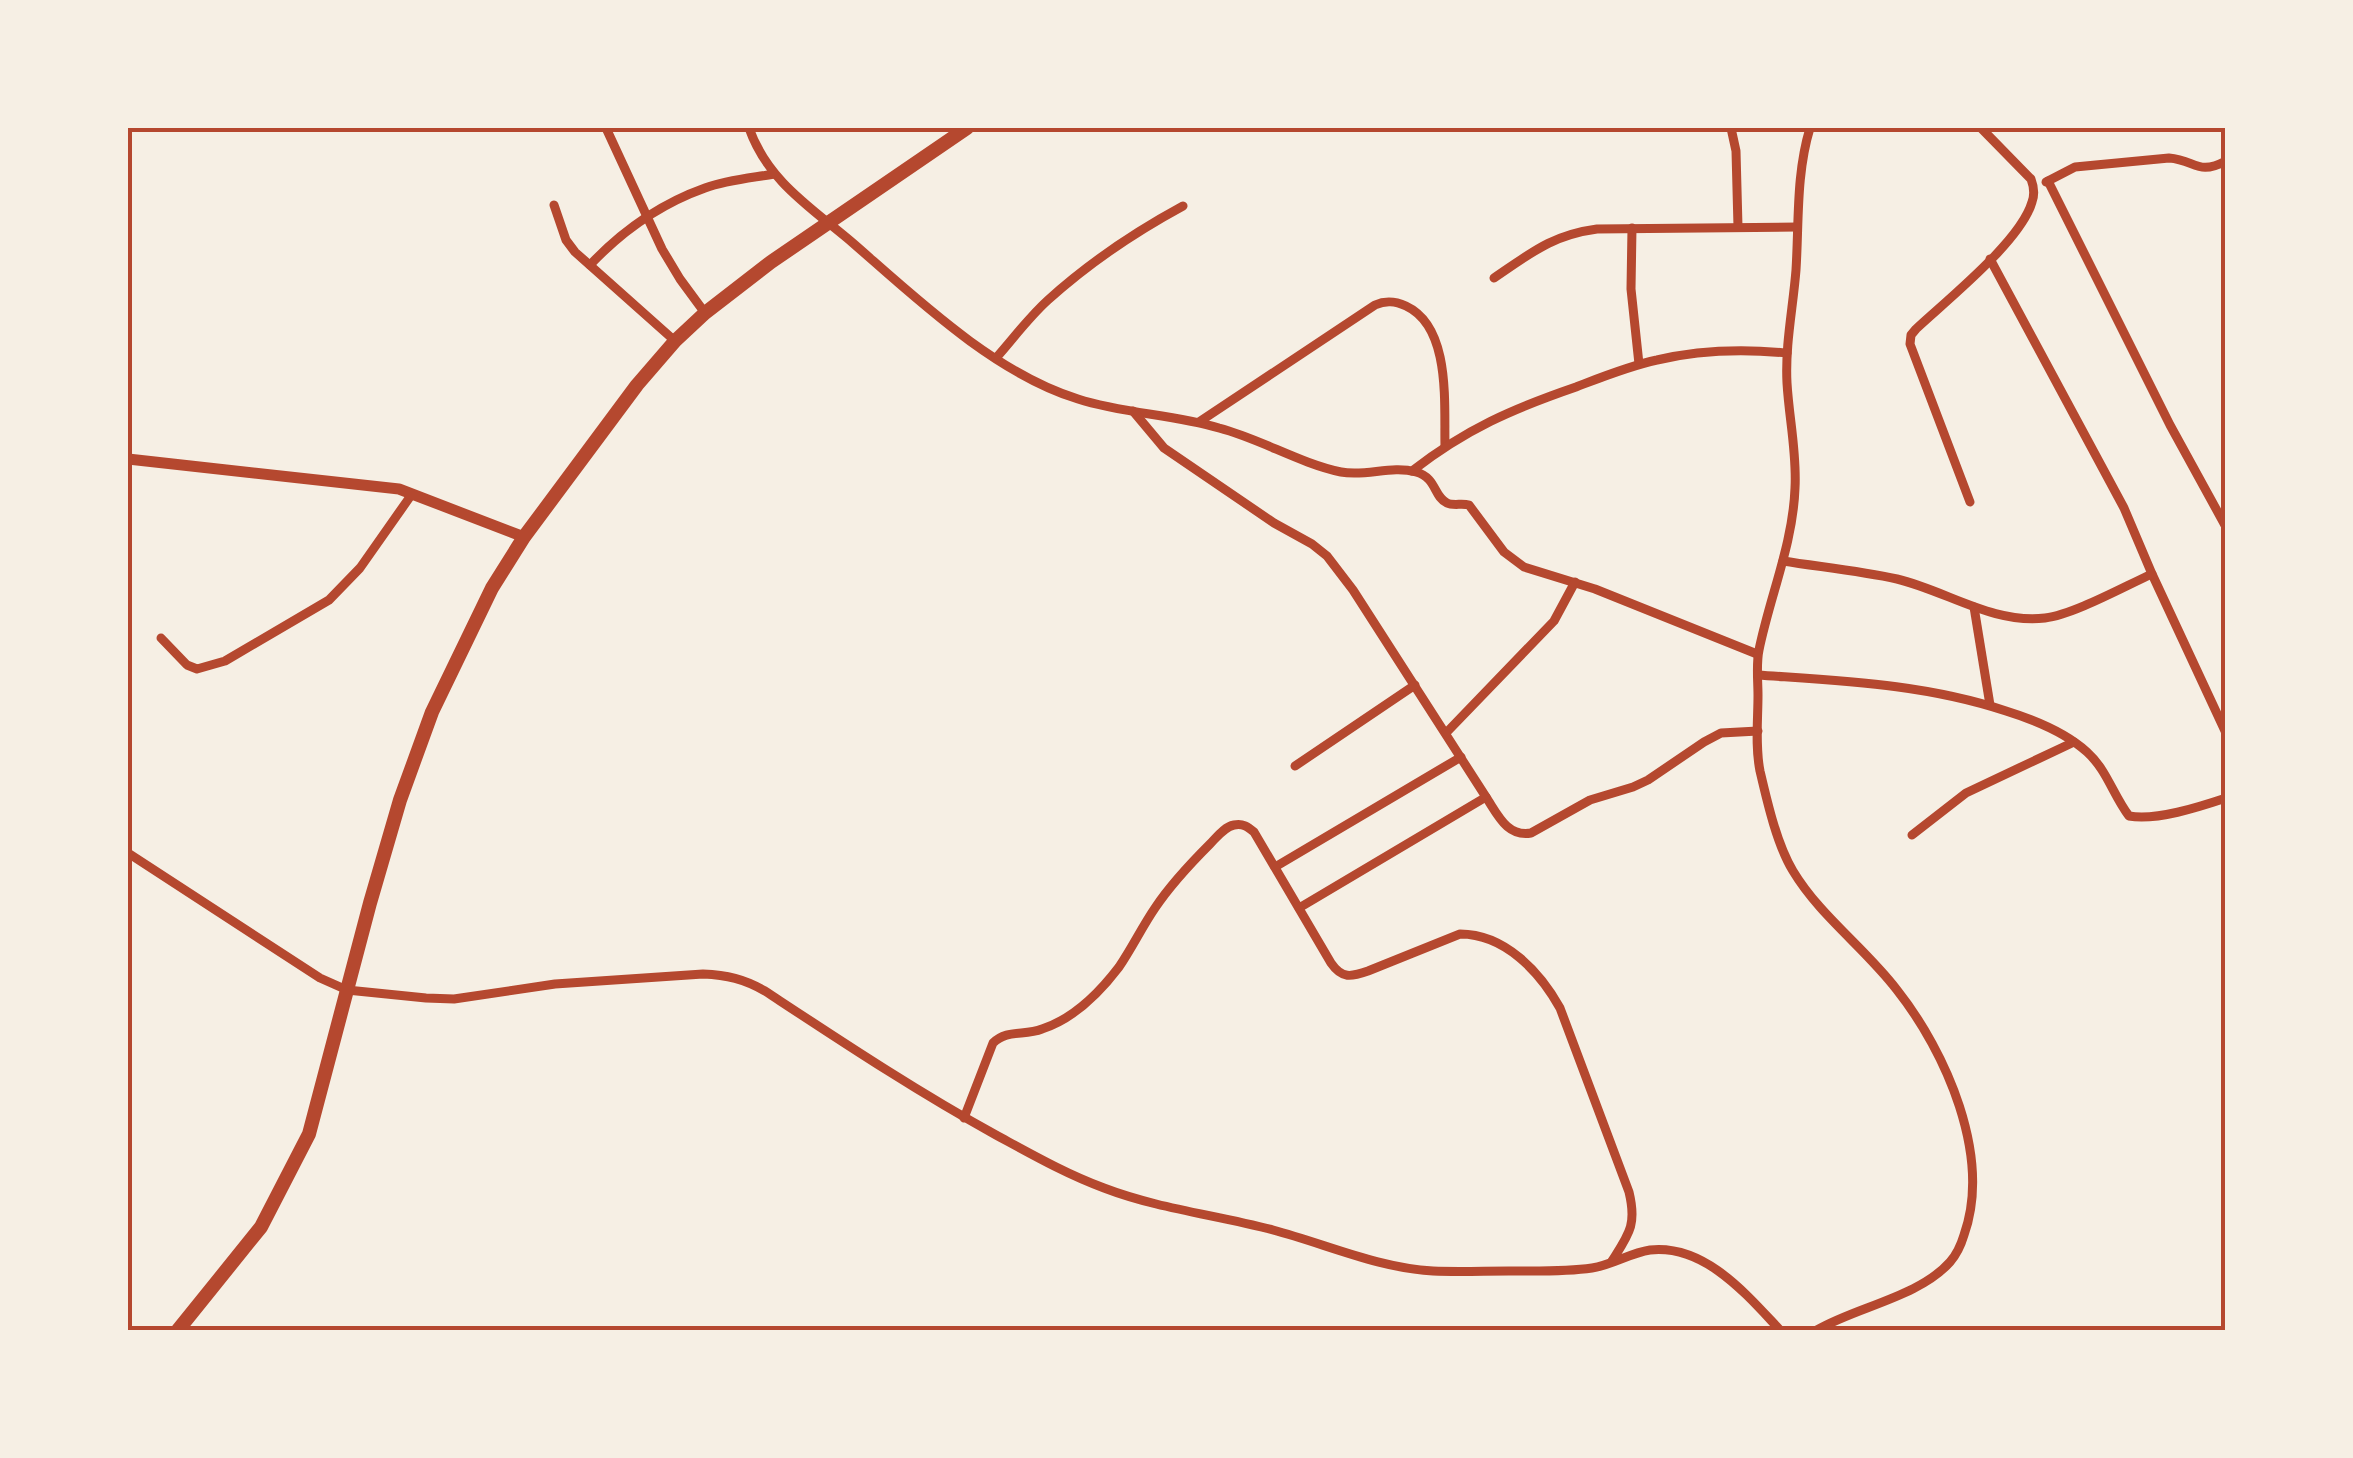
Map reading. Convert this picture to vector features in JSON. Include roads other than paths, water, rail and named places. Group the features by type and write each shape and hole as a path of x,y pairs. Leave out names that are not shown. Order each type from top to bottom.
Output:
{"main road":[{"path":"178,1330 261,1226 309,1134 400,800 432,712 492,588 524,537 636,385 705,312 967,128"}],"street":[{"path":"606,128 670,264 705,312"},
{"path":"750,128 762,158 774,174 829,223 932,311 996,358 1054,390 1104,406 1225,429 1344,473 1412,471 1430,478 1440,497 1450,504 1469,505 1512,560 1758,654"},
{"path":"1731,128 1736,151 1738,226"},
{"path":"1810,128 1801,160 1787,354 1796,491 1783,560 1758,654 1759,766 1785,858 1805,889 1880,968 1915,1013 1957,1100 1974,1179 1969,1221 1954,1259 1909,1289 1816,1330"},
{"path":"1970,502 1910,344 1916,329 2018,228 2033,200 2031,179 1982,128"},
{"path":"2034,189 2064,171 2086,165 2169,158 2202,169 2226,162"},
{"path":"590,265 618,236 646,217 706,187 774,174"},
{"path":"2048,181 2170,425 2226,527"},
{"path":"554,205 566,240 675,341"},
{"path":"996,358 1037,310 1066,285 1140,230 1183,206"},
{"path":"1632,228 1631,288 1639,364"},
{"path":"1494,278 1560,236 1597,229 1797,228"},
{"path":"1990,259 2124,508 2226,733"},
{"path":"1199,422 1375,305 1392,301 1419,314 1437,345 1444,384 1445,446"},
{"path":"1412,471 1445,446 1495,418 1639,364 1722,352 1760,350 1787,354"},
{"path":"1133,411 1164,448 1327,556 1513,832 1532,832 1590,800 1648,780 1720,734 1758,731"},
{"path":"128,459 384,486 524,537"},
{"path":"161,638 175,656 196,669 224,661 329,600 360,568 412,494"},
{"path":"1783,560 1898,579 2006,616 2050,618 2152,574"},
{"path":"1446,733 1554,621 1575,582"},
{"path":"1974,607 1990,706"},
{"path":"1758,675 1900,685 2028,718 2090,755 2104,771 2129,816 2154,816 2226,798"},
{"path":"1295,766 1415,686"},
{"path":"1912,835 1966,793 2074,742"},
{"path":"1275,867 1462,757"},
{"path":"1300,908 1486,797"},
{"path":"964,1118 992,1043 1008,1033 1038,1031 1082,1006 1121,963 1176,879 1229,826 1247,826 1331,963 1344,976 1368,971 1460,934 1495,941 1534,970 1560,1008 1634,1211 1626,1239 1610,1263"},
{"path":"128,853 320,978 347,990 454,999 556,984 723,974 744,979 766,991 964,1118 1104,1188 1170,1209 1274,1230 1395,1266 1436,1271 1592,1268 1651,1250 1684,1254 1726,1276 1780,1330"}]}
